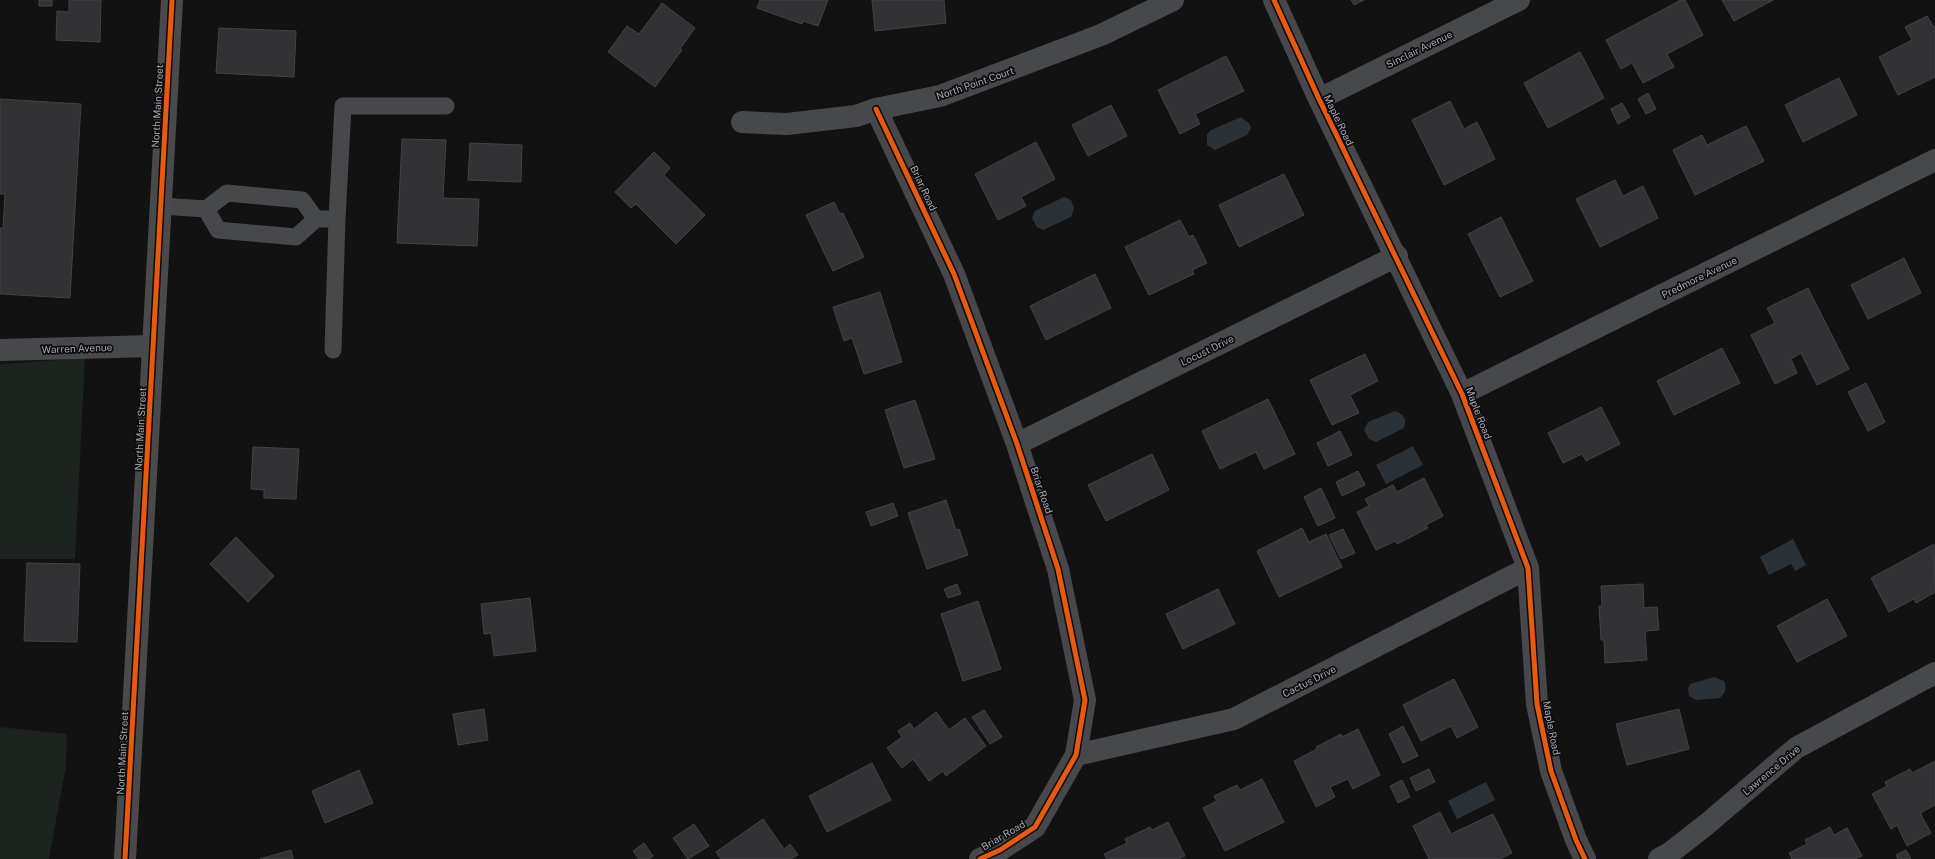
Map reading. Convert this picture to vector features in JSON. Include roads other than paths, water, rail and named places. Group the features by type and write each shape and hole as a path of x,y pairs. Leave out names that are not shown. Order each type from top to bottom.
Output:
{"highway":[{"name":"North Main Street","path":"125,859 172,0"}],"street":[{"name":"North Point Court","path":"742,122 787,124 856,116 876,108 940,96 1101,35 1173,0"},
{"name":"Maple Road","path":"1274,0 1319,99 1397,256 1462,394 1528,568 1537,704 1551,771 1576,840 1585,859"},
{"name":"Sinclair Avenue","path":"1319,99 1518,0"},
{"name":"Briar Road","path":"876,108 954,274 1017,444 1058,569 1085,700 1076,755 1036,827 1000,850 980,859"},
{"name":"Predmore Avenue","path":"1462,394 1935,160"},
{"name":"Locust Drive","path":"1017,444 1397,256"},
{"name":"Warren Avenue","path":"0,350 153,346"},
{"name":"Cactus Drive","path":"1076,755 1234,719 1528,568"},
{"name":"Lawrence Drive","path":"1659,859 1670,853 1707,824 1796,748 1935,673"}],"lane":[{"path":"334,350 337,219 343,106 446,106"},
{"path":"161,206 206,209 227,193 302,200 316,219"},
{"path":"206,209 218,230 296,236 316,219 337,219"}]}
